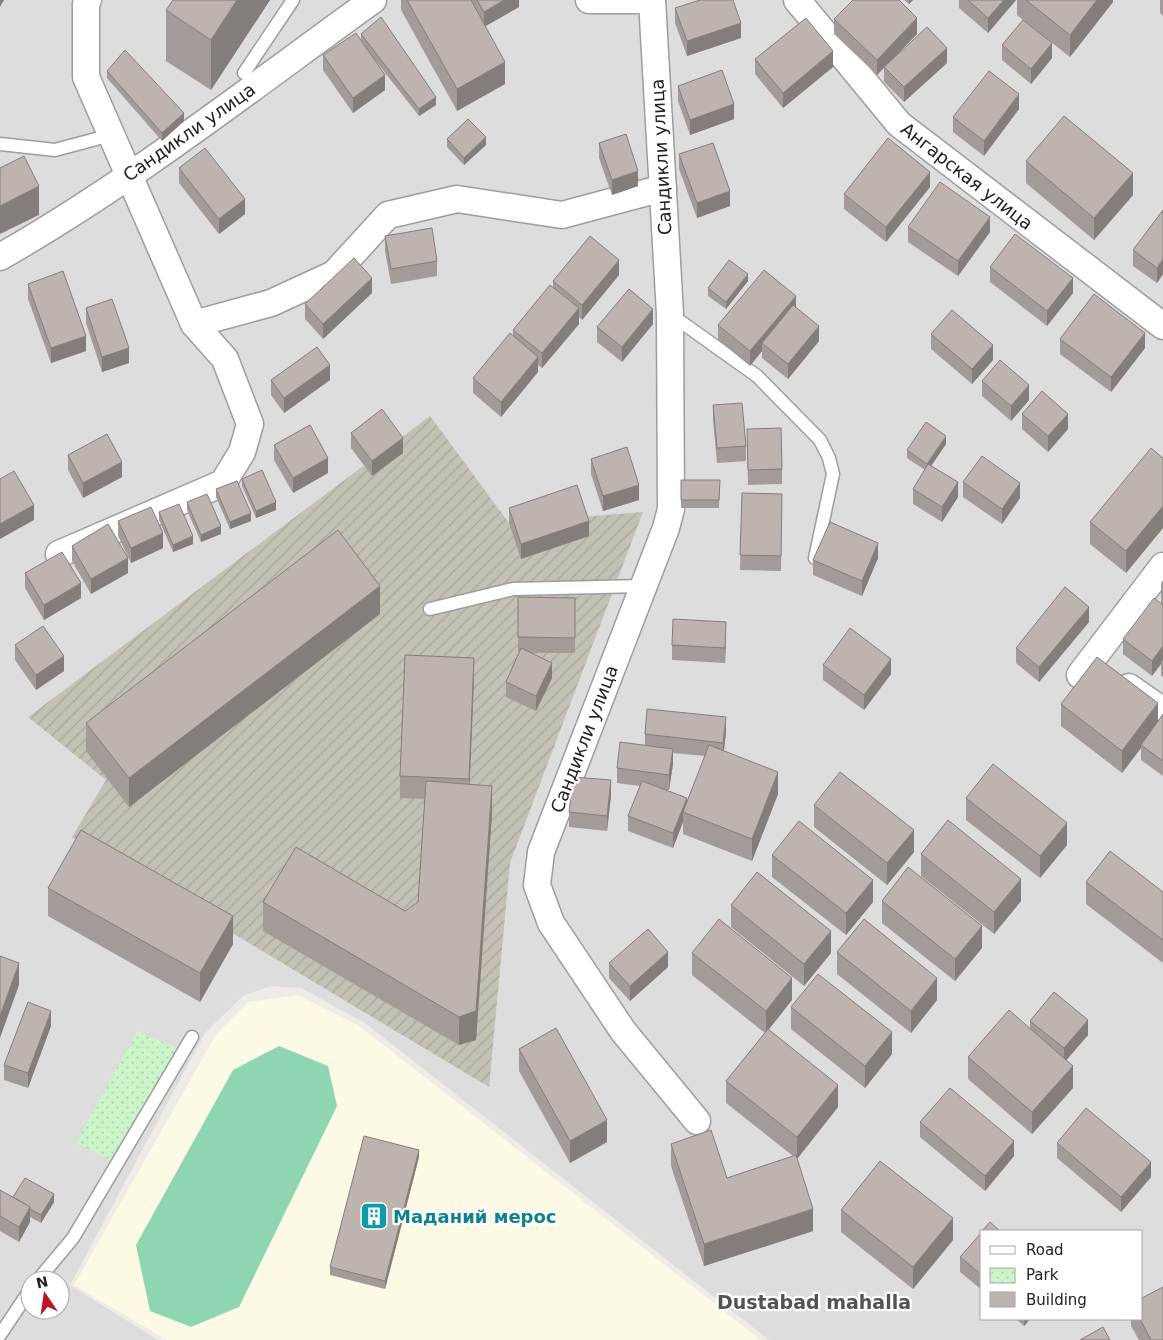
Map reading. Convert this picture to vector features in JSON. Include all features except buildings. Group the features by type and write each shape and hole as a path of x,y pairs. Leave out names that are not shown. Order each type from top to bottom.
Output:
{"street":[{"path":"59,554 223,483 242,452 250,424 225,359 194,324 86,77 86,4 88,0"},
{"name":"Сандикли улица","path":"0,257 36,236 128,176 374,0"},
{"name":"Сандикли улица","path":"589,0 652,0 670,314 670,509 666,528 642,586 541,852 536,885 551,923 623,1031 697,1120"},
{"name":"Ангарская улица","path":"797,0 899,124 1163,326"},
{"path":"194,324 271,303 334,274 388,215 457,199 562,216 663,188"},
{"path":"1163,566 1086,667 1163,711"}],"lane":[{"path":"244,74 293,0"},
{"path":"0,144 55,150 111,135"},
{"path":"670,314 757,376 820,440 829,458 833,474 815,558"},
{"path":"430,609 513,589 642,586"},
{"path":"46,1270 73,1238 192,1037"},
{"path":"0,1335 20,1305"}],"shaded area":[{"path":"0,0 1163,0 1163,1340 769,1340 365,1023 301,988 271,986 243,996 205,1033 70,1285 158,1340 0,1340"},
{"path":"430,416 509,523 643,512 510,863 489,1087 72,837 106,780 28,717"},
{"path":"298,995 358,1025 761,1340 167,1340 74,1285 217,1033 248,1002"}],"green space":[{"path":"137,1031 176,1048 117,1164 76,1143"},
{"path":"279,1046 328,1066 337,1106 239,1307 191,1327 150,1311 136,1245 233,1070"}],"place":[{"name":"Маданий мерос","path":"374,1216"}],"district":[{"name":"Dustabad mahalla","path":"814,1302"}]}
